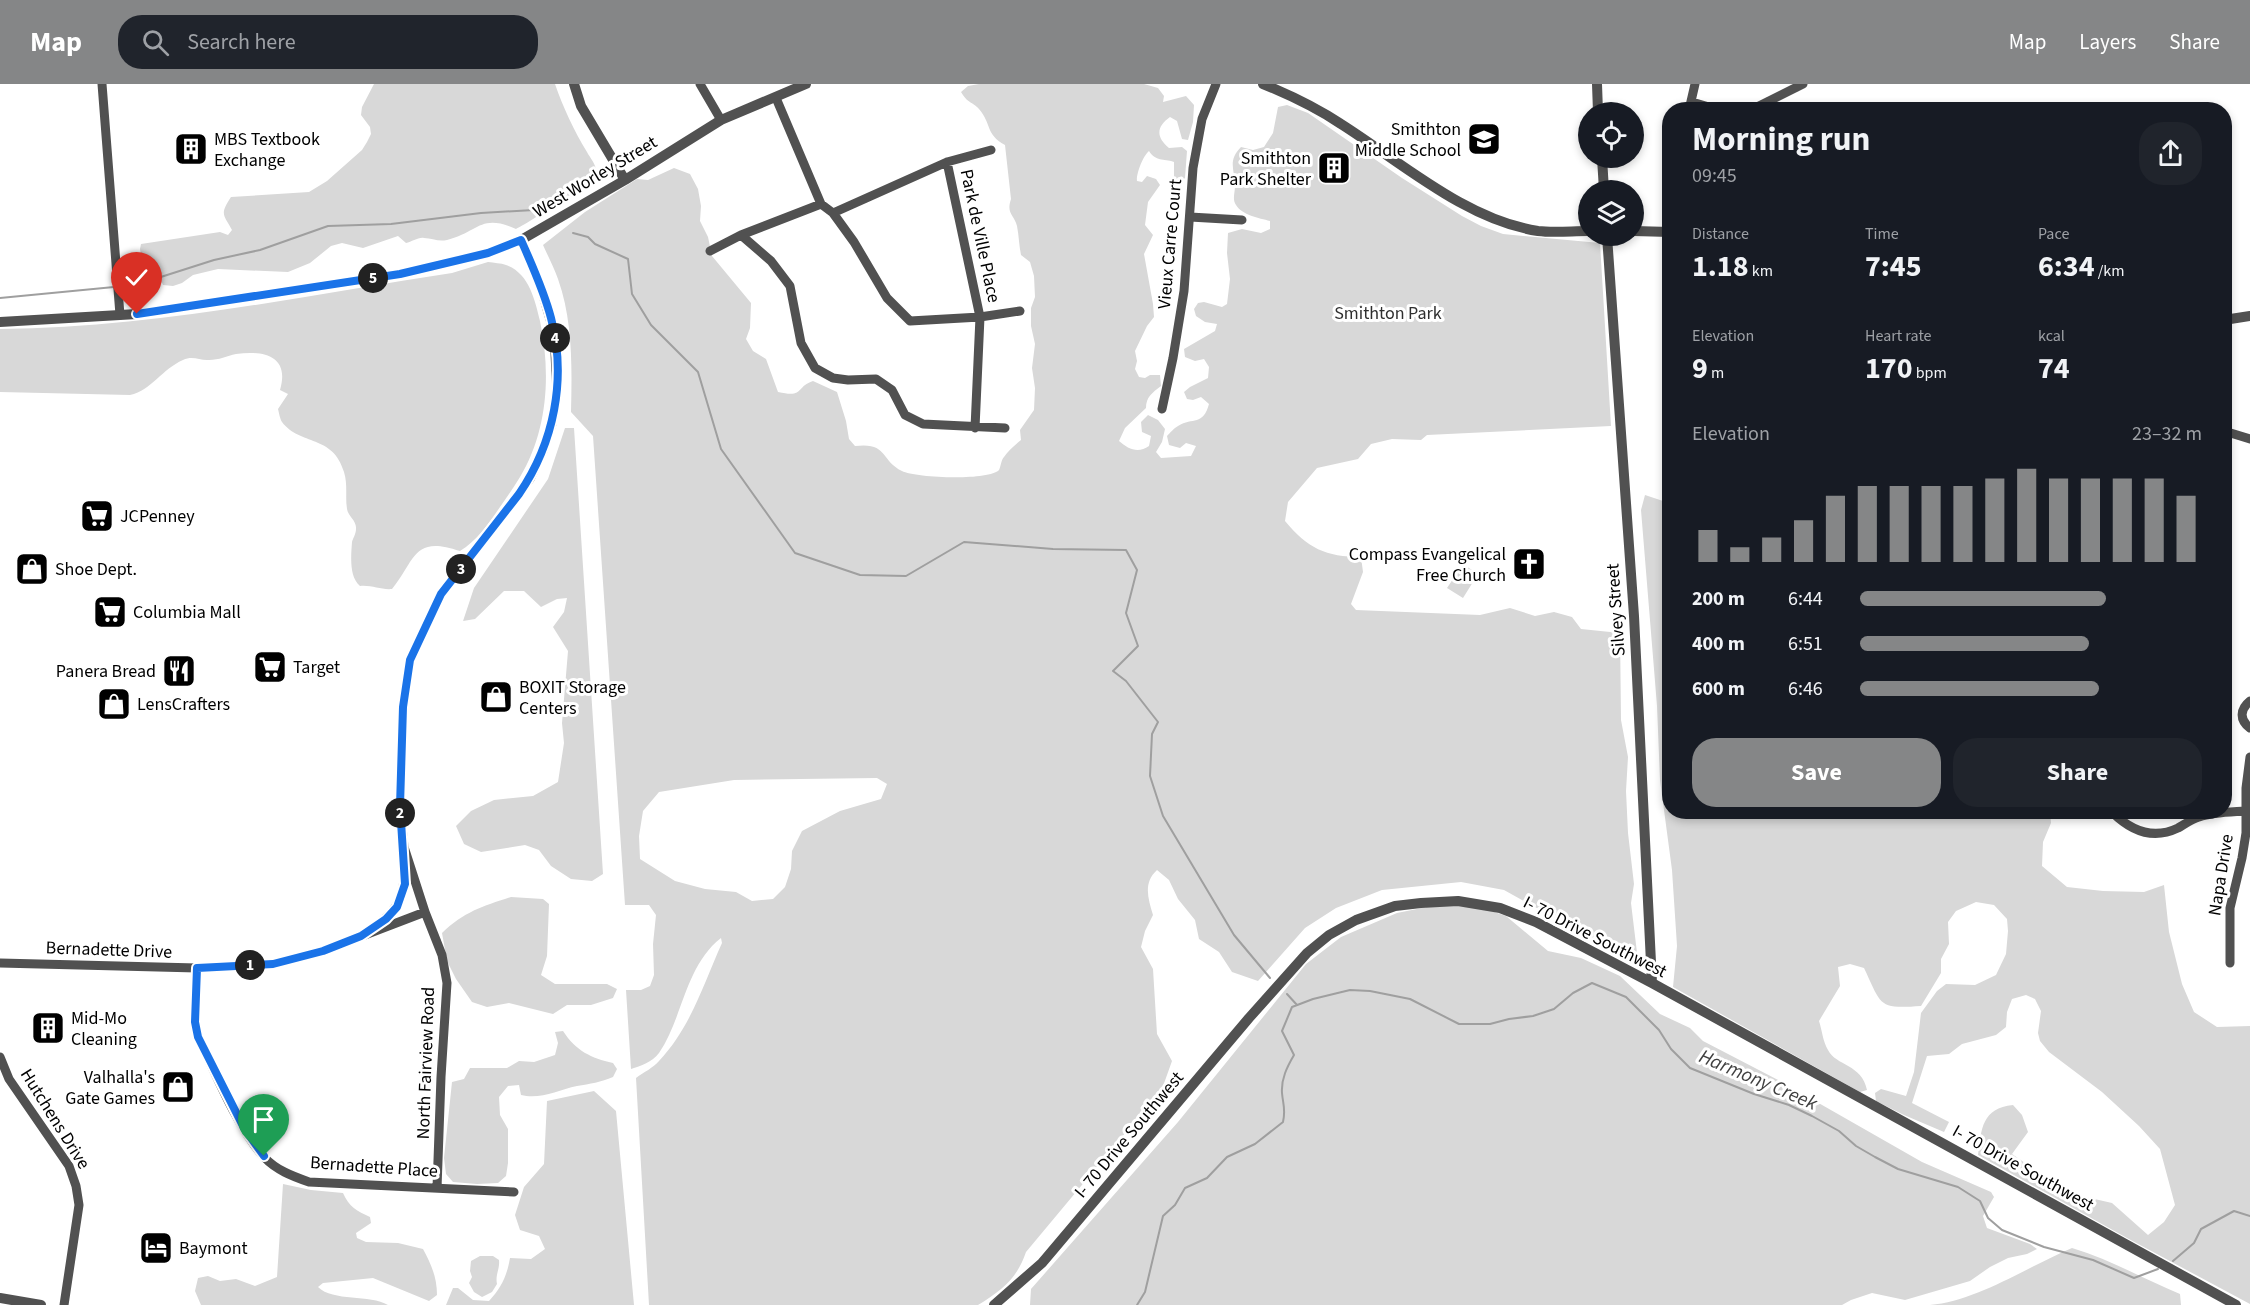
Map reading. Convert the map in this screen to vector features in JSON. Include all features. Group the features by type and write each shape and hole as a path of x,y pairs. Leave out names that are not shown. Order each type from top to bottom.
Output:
{"street":[{"path":"102,84 120,315"},
{"path":"574,84 581,105 625,180"},
{"path":"700,84 722,120"},
{"name":"West Worley Street","path":"0,322 120,315 400,274 488,253 521,240 722,120 806,84"},
{"name":"Vieux Carre Court","path":"1162,410 1184,291 1193,168 1200,129 1216,84"},
{"path":"1263,84 1293,97 1340,123 1472,209 1503,222 1539,231 1578,231"},
{"path":"1597,84 1598,102"},
{"path":"1691,102 1695,84"},
{"path":"1767,102 1803,84"},
{"path":"710,250 741,235 821,204 776,98"},
{"name":"Park de Ville Place","path":"833,213 947,162 991,150"},
{"name":"Park de Ville Place","path":"947,162 980,317 975,428"},
{"name":"Park de Ville Place","path":"821,204 833,213 854,242 886,298 910,321 980,317 1020,311"},
{"path":"1190,217 1242,220"},
{"path":"1644,231 1662,232"},
{"path":"741,235 771,261 790,286 801,344 815,368 833,378 876,379 892,390 905,415 923,424 1005,428"},
{"name":"North Fairview Road","path":"437,1188 447,983 442,956 404,847 400,806 403,724 410,660 441,594 530,479 543,451 557,395 554,333 539,282 521,240"},
{"name":"Silvey Street","path":"1608,246 1634,616 1652,983"},
{"path":"2232,319 2250,316"},
{"path":"2232,433 2250,439"},
{"path":"2250,701 2243,707 2241,716 2250,728"},
{"name":"Napa Drive","path":"2230,963 2230,908 2245,863 2245,811 2250,756"},
{"path":"2232,813 2245,811"},
{"path":"2119,819 2134,829 2148,834 2163,834 2194,819"},
{"path":"361,936 386,919 397,907 405,884 404,847"},
{"name":"I- 70 Drive Southwest","path":"994,1305 1042,1263 1249,1018 1307,953 1329,936 1356,920 1395,906 1458,901 1500,908 1536,922 1652,983 2236,1305"},
{"name":"Bernadette Drive","path":"0,963 197,968 273,964 323,951 425,912"},
{"name":"Bernadette Place","path":"197,968 195,1022 198,1037 244,1128 264,1156 282,1171 309,1182 514,1192"},
{"name":"Hutchens Drive","path":"0,1057 9,1079 69,1166 76,1185 79,1205 64,1305"},
{"path":"0,1298 41,1305"}],"green space":[{"path":"374,84 555,84 573,127 594,164 596,173 573,193 516,229 487,223 458,237 444,240 422,238 406,243 398,236 363,248 342,243 331,246 310,263 288,272 218,269 193,275 173,286 163,285 153,260 141,255 141,244 220,232 228,235 232,230 224,211 231,197 309,192 327,181 362,150 371,134 370,127 361,115 362,107"},
{"name":"Smithton Park","path":"979,84 1144,84 1158,88 1164,96 1163,102 1186,96 1194,105 1193,122 1188,140 1182,139 1177,121 1170,117 1159,132 1169,148 1182,147 1187,151 1185,178 1180,182 1174,181 1174,162 1157,158 1149,151 1142,161 1137,178 1137,181 1142,182 1147,176 1156,179 1160,185 1148,202 1145,225 1153,235 1144,254 1154,317 1135,351 1137,361 1135,369 1139,377 1160,375 1161,386 1148,398 1146,408 1125,428 1119,441 1133,450 1141,450 1149,446 1151,436 1142,432 1141,422 1148,415 1158,420 1165,429 1162,442 1156,452 1161,458 1191,456 1196,446 1186,443 1180,448 1169,445 1167,436 1183,423 1201,418 1207,411 1209,404 1201,397 1193,400 1187,399 1184,392 1208,378 1209,367 1204,359 1195,361 1185,357 1184,349 1215,331 1217,324 1205,322 1196,316 1194,309 1198,303 1204,302 1222,307 1227,304 1230,279 1227,253 1228,233 1242,229 1261,233 1270,229 1270,221 1246,214 1236,205 1233,161 1241,147 1253,150 1264,147 1273,133 1278,107 1287,105 1308,113 1402,178 1481,226 1503,234 1578,241 1578,246 1600,246 1611,426 1427,435 1421,440 1392,439 1371,444 1358,459 1317,468 1288,502 1285,521 1301,538 1318,549 1337,555 1361,557 1363,572 1351,604 1356,610 1480,615 1510,608 1535,616 1554,612 1572,617 1581,629 1620,633 1621,720 1628,757 1626,791 1634,884 1631,903 1638,961 1607,947 1504,890 1461,882 1382,890 1336,908 1305,928 1258,981 1232,972 1219,952 1199,939 1195,920 1178,899 1169,880 1157,870 1148,885 1148,897 1153,915 1145,931 1141,947 1153,969 1157,1034 1172,1061 1162,1089 1026,1252 1013,1277 994,1295 978,1305 649,1305 636,1078 657,1063 680,1034 722,943 721,938 700,963 659,1053 650,1061 631,1069 626,990 641,990 650,986 654,975 653,944 656,915 649,905 625,905 593,436 571,412 569,328 558,279 543,245 585,212 637,179 648,180 674,168 690,174 698,189 701,206 700,221 708,237 712,256 751,303 750,328 746,339 753,351 766,359 778,392 796,393 807,383 813,381 837,392 849,439 855,446 866,445 879,449 895,467 902,471 952,477 981,476 992,473 999,470 1003,458 1021,440 1020,430 1034,410 1035,388 1032,368 1035,344 1031,326 1031,308 1035,297 1034,276 1030,262 1021,255 1016,222 1010,211 1011,199 1005,145 991,133 977,106 966,99 961,92 968,86","holes":["877,778 887,784 881,799 840,811 802,831 792,851 791,869 785,887 773,899 752,901 736,892 705,889 675,881 640,859 639,836 643,811 659,792 734,780"]},
{"path":"488,262 506,265 520,274 530,288 536,305 545,361 545,401 542,421 529,459 518,481 477,537 460,551 433,546 424,548 417,553 392,589 360,586 356,582 351,554 356,526 347,509 344,472 339,460 332,452 298,435 282,422 278,409 288,394 280,390 281,369 272,358 256,353 246,353 213,360 187,359 169,369 145,389 130,395 0,392 0,329 114,323 170,317 452,273"},
{"path":"565,428 574,428 603,874 592,881 571,879 551,866 539,850 525,845 481,852 464,844 456,826 471,811 494,800 533,796 558,782 564,743 562,723 568,651 553,627 564,612 567,598 557,599 541,607 524,591 504,591 475,619 463,621 474,588 548,479"},
{"path":"1645,495 1662,501 1662,795 1657,706 1641,510"},
{"path":"1463,564 1478,574 1463,598 1447,588"},
{"path":"1665,819 2051,819 2043,842 2042,866 2067,887 2144,892 2164,885 2169,932 2182,984 2194,1012 2217,1027 2250,1026 2250,1304 1978,1155 1982,1129 1989,1115 1995,1110 2013,1105 2022,1115 2028,1132 2012,1154 2057,1185 2077,1195 2112,1203 2148,1235 2164,1222 2175,1205 2160,1149 2102,1092 2049,1052 2040,1041 2038,1033 2041,1011 2035,999 2026,995 2012,999 2007,1012 2006,1027 1996,1035 1962,1044 1949,1054 1927,1056 1912,1103 1949,1122 1944,1132 1876,1101 1875,1093 1881,1089 1906,1096 1914,1072 1921,1013 1937,991 1946,984 1975,985 1996,975 2006,954 2008,931 2007,919 1994,905 1976,902 1956,911 1948,922 1949,944 1941,959 1941,973 1921,1006 1889,1005 1879,998 1864,968 1850,964 1838,967 1840,986 1819,1021 1828,1050 1837,1059 1855,1070 1864,1081 1867,1090 1860,1092 1673,987 1677,946 1672,870"},
{"path":"511,897 543,899 549,904 547,956 541,975 555,984 607,984 617,989 613,998 591,1005 567,1005 553,1014 509,1003 487,1007 472,1002 447,961 442,933 474,910"},
{"path":"1437,905 1480,907 1506,916 1548,951 1581,958 1620,976 1660,1014 1690,1028 1703,1041 1780,1081 1922,1162 1991,1192 1994,1197 1983,1216 1987,1228 2030,1244 2037,1249 2027,1254 2008,1258 1970,1281 1905,1300 1872,1293 1842,1305 1030,1305 1031,1289 1178,1122 1306,964 1341,937 1397,913"},
{"path":"563,1031 573,1044 585,1053 613,1063 617,1069 613,1077 535,1096 521,1095 519,1085 508,1086 499,1097 500,1115 508,1129 506,1176 498,1183 453,1182 446,1174 444,1158 452,1082 464,1079 470,1068 507,1068 519,1061 534,1062 555,1055 558,1043 555,1032"},
{"path":"594,1091 616,1111 634,1305 446,1305 453,1288 458,1288 473,1300 489,1301 503,1281 510,1258 531,1259 545,1249 539,1236 520,1230 515,1215 524,1187 544,1164 547,1101"},
{"path":"283,1184 343,1193 354,1208 370,1217 371,1223 356,1233 357,1238 366,1242 398,1243 423,1249 433,1271 437,1295 429,1301 373,1278 323,1283 318,1287 333,1295 372,1300 388,1305 201,1305 195,1291 198,1278 208,1276 220,1281 236,1279 255,1286 277,1277"},
{"path":"2072,1248 2113,1263 2180,1294 2181,1305 1930,1305 1966,1297 1984,1290"},
{"path":"480,1256 493,1256 499,1260 497,1284 492,1292 482,1297 474,1292 469,1283 472,1277 471,1261"}],"waterway":[{"path":"119,286 142,283 214,260 260,250 328,226 391,224 481,213 534,210"},
{"path":"573,233 588,237 595,244 628,259 632,294 651,325 698,372 721,449 795,553 860,575 906,576 964,542 1053,549 1126,550 1137,570 1126,613 1138,646 1113,671 1126,681 1158,722 1152,734 1150,776 1163,816 1234,935 1270,978"},
{"path":"0,298 114,287"},
{"name":"Harmony Creek","path":"1137,1305 1145,1292 1163,1216 1175,1205 1185,1188 1207,1178 1227,1157 1255,1144 1283,1122 1282,1083 1294,1055 1282,1031 1292,1007 1350,990 1370,991 1410,999 1459,1024 1490,1024 1533,1016 1554,1009 1573,993 1592,983 1626,997 1659,1030 1671,1049 1690,1068 1754,1094 1789,1105 1812,1116 1839,1131 1856,1146 1898,1169 1958,1187 1980,1201 1988,1218 2002,1230 2044,1247 2093,1260 2134,1278 2158,1269"},
{"path":"1287,994 1297,1005"},
{"name":"Harmony Creek","path":"2173,1261 2194,1243 2201,1229 2234,1211 2250,1216"}],"place":[{"name":"Smithton Middle School","path":"1484,139"},
{"name":"MBS Textbook Exchange","path":"191,149"},
{"name":"Smithton Park Shelter","path":"1334,168"},
{"name":"JCPenney","path":"97,516"},
{"name":"Compass Evangelical Free Church","path":"1529,564"},
{"name":"Shoe Dept.","path":"32,569"},
{"name":"Columbia Mall","path":"110,612"},
{"name":"Target","path":"270,667"},
{"name":"Panera Bread","path":"179,671"},
{"name":"BOXIT Storage Centers","path":"496,697"},
{"name":"LensCrafters","path":"114,704"},
{"name":"Mid-Mo Cleaning","path":"48,1028"},
{"name":"Valhalla's Gate Games","path":"178,1087"},
{"name":"Baymont","path":"156,1248"}],"route":[{"path":"137,314 400,274 488,253 521,240 539,282 554,333 557,395 552,424 543,451 530,479 441,594 410,660 403,707 400,806 405,884 397,907 386,919 361,936 323,951 273,964 197,968 195,1022 198,1037 244,1128 264,1156"}]}
